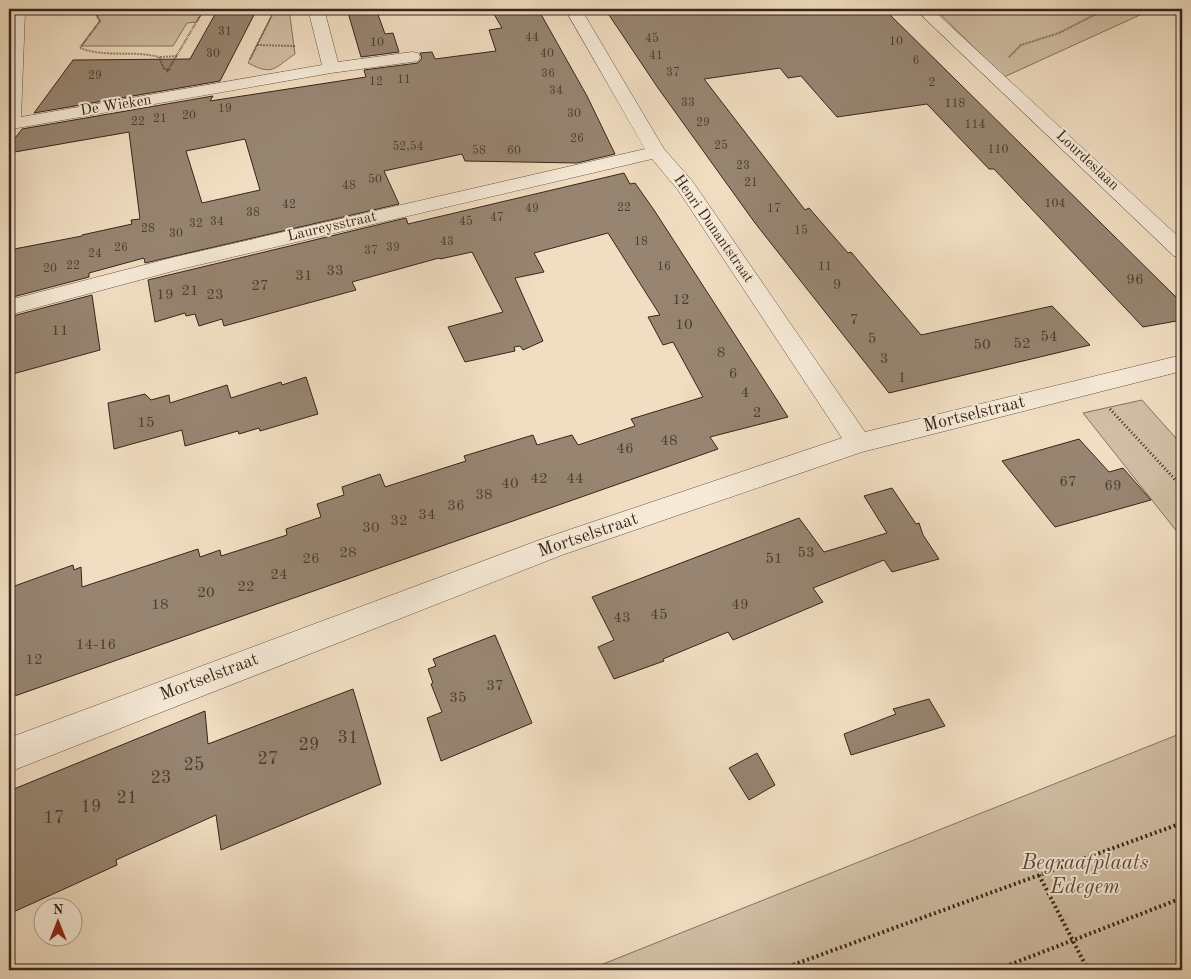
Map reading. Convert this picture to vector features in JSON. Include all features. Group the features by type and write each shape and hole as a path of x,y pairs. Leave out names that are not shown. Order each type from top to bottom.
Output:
{"street":[{"path":"316,9 330,68"},
{"name":"Henri Dunantstraat","path":"574,9 656,152 686,186 859,443"},
{"name":"Lourdeslaan","path":"924,9 1182,251"},
{"name":"De Wieken","path":"16,12 12,124 228,88 330,68 412,57"},
{"name":"Laureysstraat","path":"9,308 175,264 656,152"},
{"name":"Mortselstraat","path":"9,755 552,547 859,443 1182,363"}],"path":[{"path":"93,9 100,21 80,48 98,53 150,54 159,57 177,56"},
{"path":"165,74 170,70 204,9"},
{"path":"228,88 219,75 237,72 246,67 275,9"},
{"path":"991,71 1021,45 1059,33 1106,9"},
{"path":"257,46 295,46"},
{"path":"159,57 164,69 178,70"},
{"path":"1089,386 1182,488"},
{"path":"779,970 1182,823"},
{"path":"1039,875 1088,970"},
{"path":"996,970 1182,898"}],"green space":[{"path":"93,9 204,9 197,22 187,23 173,46 81,46 100,21"},
{"path":"275,9 289,9 295,54 277,67 268,70 248,63"},
{"path":"935,9 1153,9 1004,77"},
{"path":"1142,400 1182,445 1182,538 1083,413"},
{"name":"Begraafplaats Edegem","path":"1182,733 1182,970 588,970"}],"building":[{"path":"218,9 257,9 220,81 34,113 73,60 190,59"},
{"path":"347,9 376,9 385,34 393,33 399,52 361,57"},
{"path":"491,9 538,9 587,96 615,154 577,163 465,161 462,154 384,171 399,204 145,263 144,258 89,273 89,277 9,298 9,250 82,236 132,224 131,220 140,219 129,132 9,153 9,146 22,129 213,96 210,101 366,77 364,70 418,63 422,58 420,53 432,52 435,59 496,51 489,30 502,28","holes":["245,139 260,190 202,203 186,151"]},
{"path":"605,9 790,13 807,12 806,9 884,9 1182,303 1182,320 1143,327 994,169 989,169 927,104 837,117 801,76 788,78 780,68 704,79 805,210 809,208 848,253 851,252 921,335 1052,306 1090,345 889,393 755,223 658,88"},
{"path":"624,173 630,184 635,183 654,210 788,417 710,437 718,449 9,698 9,588 73,565 74,570 81,567 82,587 198,549 200,557 220,550 221,556 287,535 286,529 321,517 317,504 344,495 342,487 380,474 385,487 466,461 464,456 533,435 537,445 572,435 578,445 635,426 631,419 703,397 673,342 663,345 648,317 660,315 608,233 534,253 544,272 515,278 543,341 523,350 520,346 514,347 515,351 465,362 448,327 503,312 472,252 439,258 352,282 356,290 224,326 222,319 199,326 195,314 186,316 185,313 155,322 148,280 406,218 408,224"},
{"path":"92,295 100,350 9,375 9,317"},
{"path":"306,377 318,414 260,431 259,428 239,434 238,431 185,446 182,430 114,449 108,403 145,394 151,400 169,395 170,403 227,385 231,398 281,382 282,385"},
{"path":"1079,439 1109,472 1123,468 1151,500 1055,527 1002,461"},
{"path":"892,488 916,524 919,523 923,535 939,559 892,572 884,560 813,588 823,602 733,640 728,632 663,659 664,661 614,679 598,647 614,640 592,597 799,518 824,552 887,533 864,496"},
{"path":"495,635 532,723 441,761 427,718 442,712 431,684 433,683 428,669 436,666 433,659"},
{"path":"353,689 381,784 221,850 216,815 116,860 117,865 49,896 32,896 32,904 9,914 9,791 205,711 208,744"},
{"path":"929,699 945,726 851,755 844,734 896,714 893,709"},
{"path":"757,753 775,785 749,800 729,768"}]}
